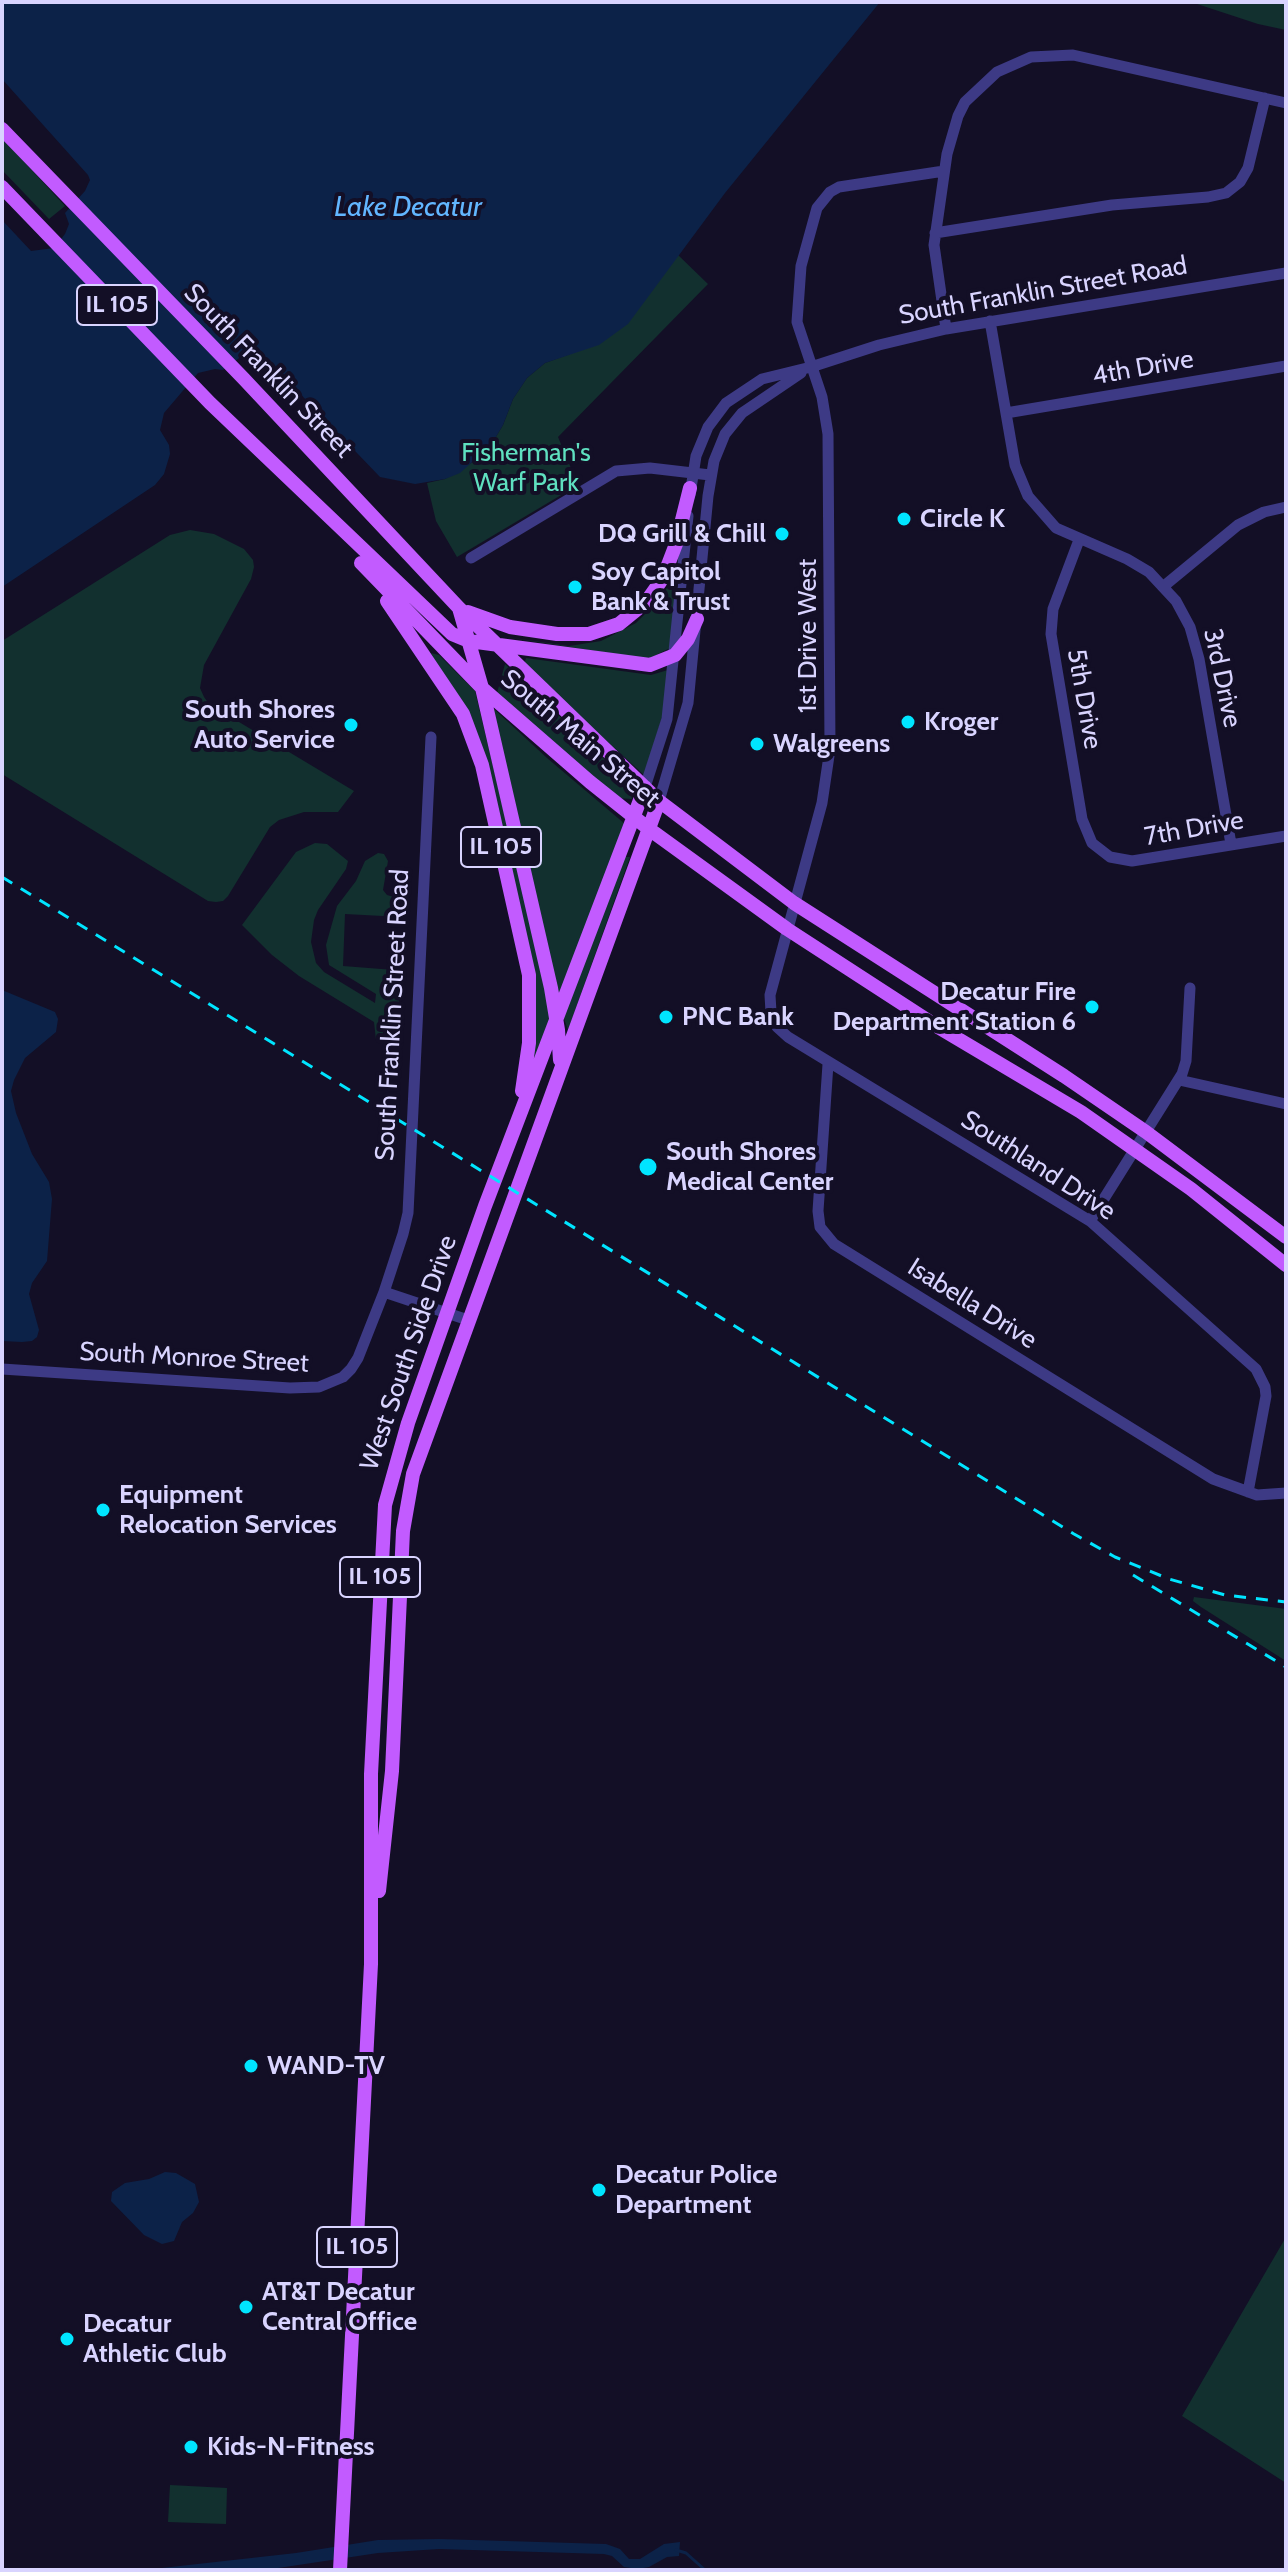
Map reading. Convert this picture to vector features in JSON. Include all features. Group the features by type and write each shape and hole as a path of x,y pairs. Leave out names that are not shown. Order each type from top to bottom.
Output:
{"main road":[{"name":"South Franklin Street","path":"2,129 244,379 459,608 499,645"},
{"name":"IL 105","path":"2,187 210,403 280,471 361,563 435,668 463,714 485,780 527,961 530,988 527,1062 502,1162"},
{"path":"280,471 452,634 469,641 640,665 659,663 675,655 688,639 697,619"},
{"path":"459,608 510,627 557,634 589,634 619,624 646,602 663,578 676,544 691,480"},
{"name":"South Main Street","path":"361,563 482,688 649,829 787,929 938,1027 1081,1112 1191,1189 1286,1265"},
{"name":"IL 105","path":"459,608 482,688 557,1017 560,1046 558,1079"},
{"name":"South Main Street","path":"499,645 659,801 794,903 1064,1076 1146,1132 1286,1237"},
{"name":"West South Side Drive","path":"340,2570 371,1964 371,1774 385,1505 408,1423 446,1313 645,787"},
{"name":"South Franklin Street Road","path":"649,829 659,801"},
{"name":"West South Side Drive","path":"371,1964 392,1771 406,1504 417,1457 649,829"}],"street":[{"path":"946,329 935,257 935,233 944,171 951,136 965,102 997,72 1031,57 1057,54 1089,58 1286,103"},
{"path":"935,233 1112,205 1226,193 1240,182 1248,168 1265,98"},
{"name":"1st Drive West","path":"794,903 822,803 830,749 828,434 822,397 799,330 801,266 814,216 823,198 839,187 944,171"},
{"name":"South Franklin Street Road","path":"645,787 667,719 696,456 708,427 726,403 762,379 946,329 1286,273"},
{"name":"3rd Drive","path":"990,321 1015,465 1022,486 1048,521 1079,540 1138,565 1164,586 1183,613 1195,642 1231,844"},
{"name":"4th Drive","path":"1006,413 1286,366"},
{"name":"South Franklin Street Road","path":"659,801 688,703 710,475 719,447 742,413 769,392 811,367"},
{"path":"471,558 616,471 636,467 691,480 710,475"},
{"path":"1164,586 1238,525 1264,512 1286,507"},
{"name":"5th Drive","path":"1079,540 1053,609 1051,634 1082,819 1092,843 1110,857"},
{"name":"South Franklin Street Road","path":"384,1292 408,1213 431,737"},
{"name":"7th Drive","path":"1110,857 1124,861 1142,860 1286,836"},
{"name":"Southland Drive","path":"794,903 770,995 771,1012 782,1033 828,1064 1090,1221 1247,1360 1262,1378 1265,1387 1265,1410 1248,1492"},
{"path":"1090,1221 1179,1080 1186,1061 1190,988"},
{"name":"Isabella Drive","path":"828,1064 818,1211 820,1227 828,1238 842,1250 1213,1479 1248,1492 1265,1495 1286,1493"},
{"path":"1179,1080 1286,1104"},
{"path":"384,1292 468,1320"},
{"name":"South Monroe Street","path":"2,1369 290,1388 319,1387 351,1369 384,1292"}],"green space":[{"path":"1191,2 1286,2 1286,30 1258,24"},
{"path":"2,138 65,206 49,219 2,170"},
{"name":"Fisherman's Warf Park","path":"677,254 708,284 558,437 578,485 457,557 436,521 427,483 445,479 476,460 491,445 527,378 545,363 570,354 656,283"},
{"path":"190,530 214,534 244,549 253,560 254,567 251,579 204,665 200,688 204,697 209,704 354,791 338,812 304,812 279,820 270,827 228,896 216,902 208,901 2,774 2,641 170,535"},
{"path":"673,578 676,580 670,648 648,659 499,636 569,646 601,641 636,623 660,599"},
{"path":"431,653 439,655 475,691 550,1005 552,1018 530,1078 535,1028 486,771"},
{"path":"526,658 651,675 668,670 663,714 644,775 524,665"},
{"path":"505,664 619,773 630,789 632,799 617,798 497,693"},
{"path":"493,708 625,824 559,1000"},
{"path":"315,843 327,844 348,861 314,920 311,942 316,963 324,972 375,1003 376,994 329,965 326,945 337,906 356,881 365,861 378,853 384,854 388,861 383,890 387,895 401,899 402,917 345,914 343,966 394,970 395,958 401,959 397,1051 376,1040 374,1022 299,976 242,925 296,852"},
{"path":"624,857 630,857 568,1030 563,1016"},
{"path":"1194,1597 1286,1609 1286,1661 1201,1607 1193,1601"},
{"path":"1286,2237 1286,2483 1182,2416"},
{"path":"170,2485 227,2488 226,2524 168,2522"}],"water":[{"name":"Lake Decatur","path":"2,2 880,2 725,193 628,324 599,345 545,363 527,378 491,445 460,473 415,484 380,477 263,355 250,350 223,370 198,373 164,413 160,430 169,445 170,454 164,474 155,485 2,587 2,220 31,251 54,248 69,224 65,213 85,191 90,180 2,79"},
{"path":"2,990 55,1012 58,1019 56,1032 25,1058 11,1091 32,1154 49,1182 52,1199 47,1261 32,1283 29,1294 39,1330 32,1341 22,1342 2,1341"},
{"path":"165,2172 176,2173 195,2184 199,2202 193,2213 182,2222 174,2241 162,2244 144,2235 111,2201 112,2192 125,2183 149,2179"},
{"path":"378,2540 606,2544 620,2549 629,2559 640,2559 664,2544 680,2542 679,2556 667,2557 638,2569 624,2567 612,2556 604,2554 439,2549 378,2553 265,2570 144,2570 296,2553"}],"waterway":[{"path":"676,2550 686,2553 705,2570"}],"railway":[{"path":"2,877 1074,1534 1115,1557 1169,1579 1225,1595 1286,1602"},
{"path":"1133,1575 1286,1667"}],"place":[{"name":"Circle K","path":"904,519"},
{"name":"DQ Grill & Chill","path":"782,534"},
{"name":"Soy Capitol Bank & Trust","path":"575,587"},
{"name":"Kroger","path":"908,722"},
{"name":"South Shores Auto Service","path":"351,725"},
{"name":"Walgreens","path":"757,744"},
{"name":"Decatur Fire Department Station 6","path":"1092,1007"},
{"name":"PNC Bank","path":"666,1017"},
{"name":"South Shores Medical Center","path":"648,1167"},
{"name":"Equipment Relocation Services","path":"103,1510"},
{"name":"WAND-TV","path":"251,2066"},
{"name":"Decatur Police Department","path":"599,2190"},
{"name":"AT&T Decatur Central Office","path":"246,2307"},
{"name":"Decatur Athletic Club","path":"67,2339"},
{"name":"Kids-N-Fitness","path":"191,2447"}]}
